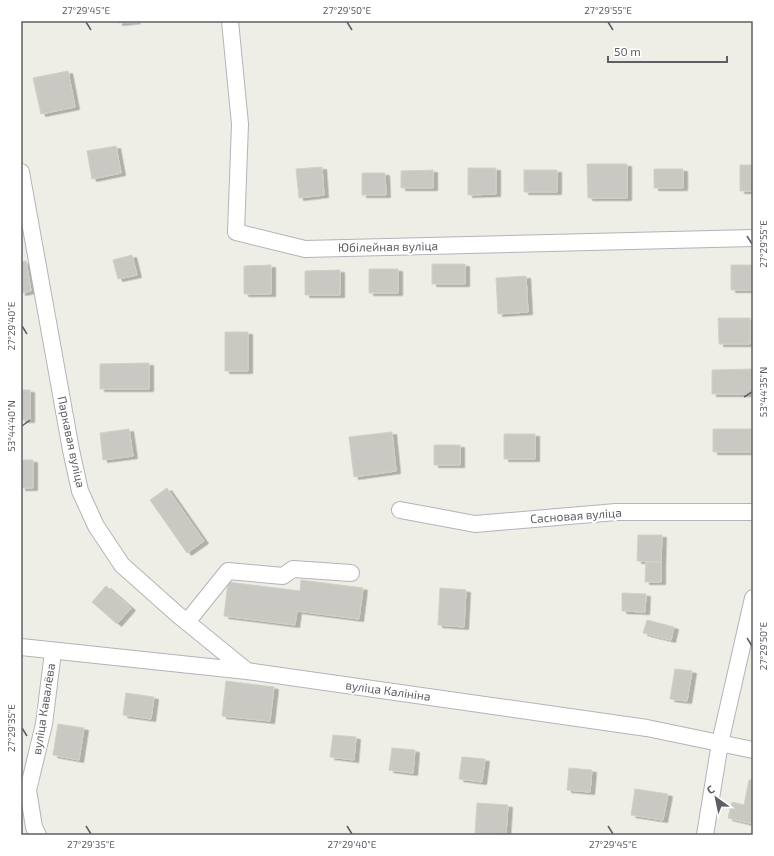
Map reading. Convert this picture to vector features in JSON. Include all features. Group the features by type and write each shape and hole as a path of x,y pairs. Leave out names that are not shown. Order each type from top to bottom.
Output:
{"street":[{"name":"Юбілейная вуліца","path":"230,21 240,124 236,232 305,249 753,238"},
{"name":"Паркавая вуліца","path":"21,172 71,450 80,491 96,526 122,565 187,622 247,671"},
{"name":"Сасновая вуліца","path":"400,510 475,524 616,512 753,512"},
{"path":"187,622 228,571 283,576 294,569 352,573"},
{"path":"705,835 720,742 753,598"},
{"name":"вуліца Калініна","path":"21,647 53,652 247,671 640,727 720,742 753,750"},
{"name":"вуліца Кавалёва","path":"38,835 34,827 28,790 44,724 53,652"}],"building":[{"path":"118,21 136,21 118,23"},
{"path":"68,71 75,107 41,114 33,78"},
{"path":"116,146 121,173 92,179 87,151"},
{"path":"587,164 627,164 627,198 588,198"},
{"path":"740,165 753,165 753,191 740,191"},
{"path":"322,167 324,195 299,198 296,169"},
{"path":"468,168 496,168 496,194 468,195"},
{"path":"654,169 683,169 683,188 654,188"},
{"path":"433,170 433,188 401,188 401,171"},
{"path":"524,170 557,170 557,192 524,192"},
{"path":"362,173 385,173 386,195 362,195"},
{"path":"132,255 137,275 118,279 113,260"},
{"path":"26,261 31,291 21,293 21,262"},
{"path":"432,264 465,264 465,284 432,284"},
{"path":"271,265 271,294 244,294 244,266"},
{"path":"731,265 753,265 753,290 731,290"},
{"path":"369,269 398,269 398,293 369,293"},
{"path":"340,270 340,295 305,295 305,271"},
{"path":"526,276 528,312 498,314 496,278"},
{"path":"718,318 750,318 750,344 719,344"},
{"path":"225,332 248,332 248,371 225,371"},
{"path":"149,363 149,389 100,389 100,364"},
{"path":"753,369 753,394 712,394 712,370"},
{"path":"21,390 30,390 30,420 21,420"},
{"path":"129,429 133,456 103,460 100,433"},
{"path":"713,429 751,429 751,452 713,452"},
{"path":"392,432 396,471 354,477 349,437"},
{"path":"504,434 535,434 535,459 504,459"},
{"path":"434,445 460,445 460,465 434,465"},
{"path":"21,460 33,460 33,488 21,488"},
{"path":"167,488 204,541 187,553 150,500"},
{"path":"638,535 662,535 661,562 637,561"},
{"path":"646,562 661,562 661,582 645,582"},
{"path":"301,580 363,588 359,619 297,611 295,625 224,616 228,582 300,591"},
{"path":"106,586 131,608 117,624 92,602"},
{"path":"440,588 466,590 464,627 438,625"},
{"path":"622,593 646,594 645,612 622,611"},
{"path":"647,620 674,627 671,640 643,633"},
{"path":"675,669 692,671 687,701 670,699"},
{"path":"226,681 274,687 270,721 222,716"},
{"path":"126,693 154,697 151,719 123,715"},
{"path":"58,724 84,728 79,760 53,755"},
{"path":"333,735 356,737 354,760 330,757"},
{"path":"392,748 415,750 413,773 389,770"},
{"path":"462,757 485,759 482,782 459,779"},
{"path":"569,768 592,770 590,792 567,790"},
{"path":"749,780 753,780 753,824 728,818 732,802 744,805"},
{"path":"635,789 668,794 663,820 631,815"},
{"path":"477,803 508,805 506,835 475,833"}]}
